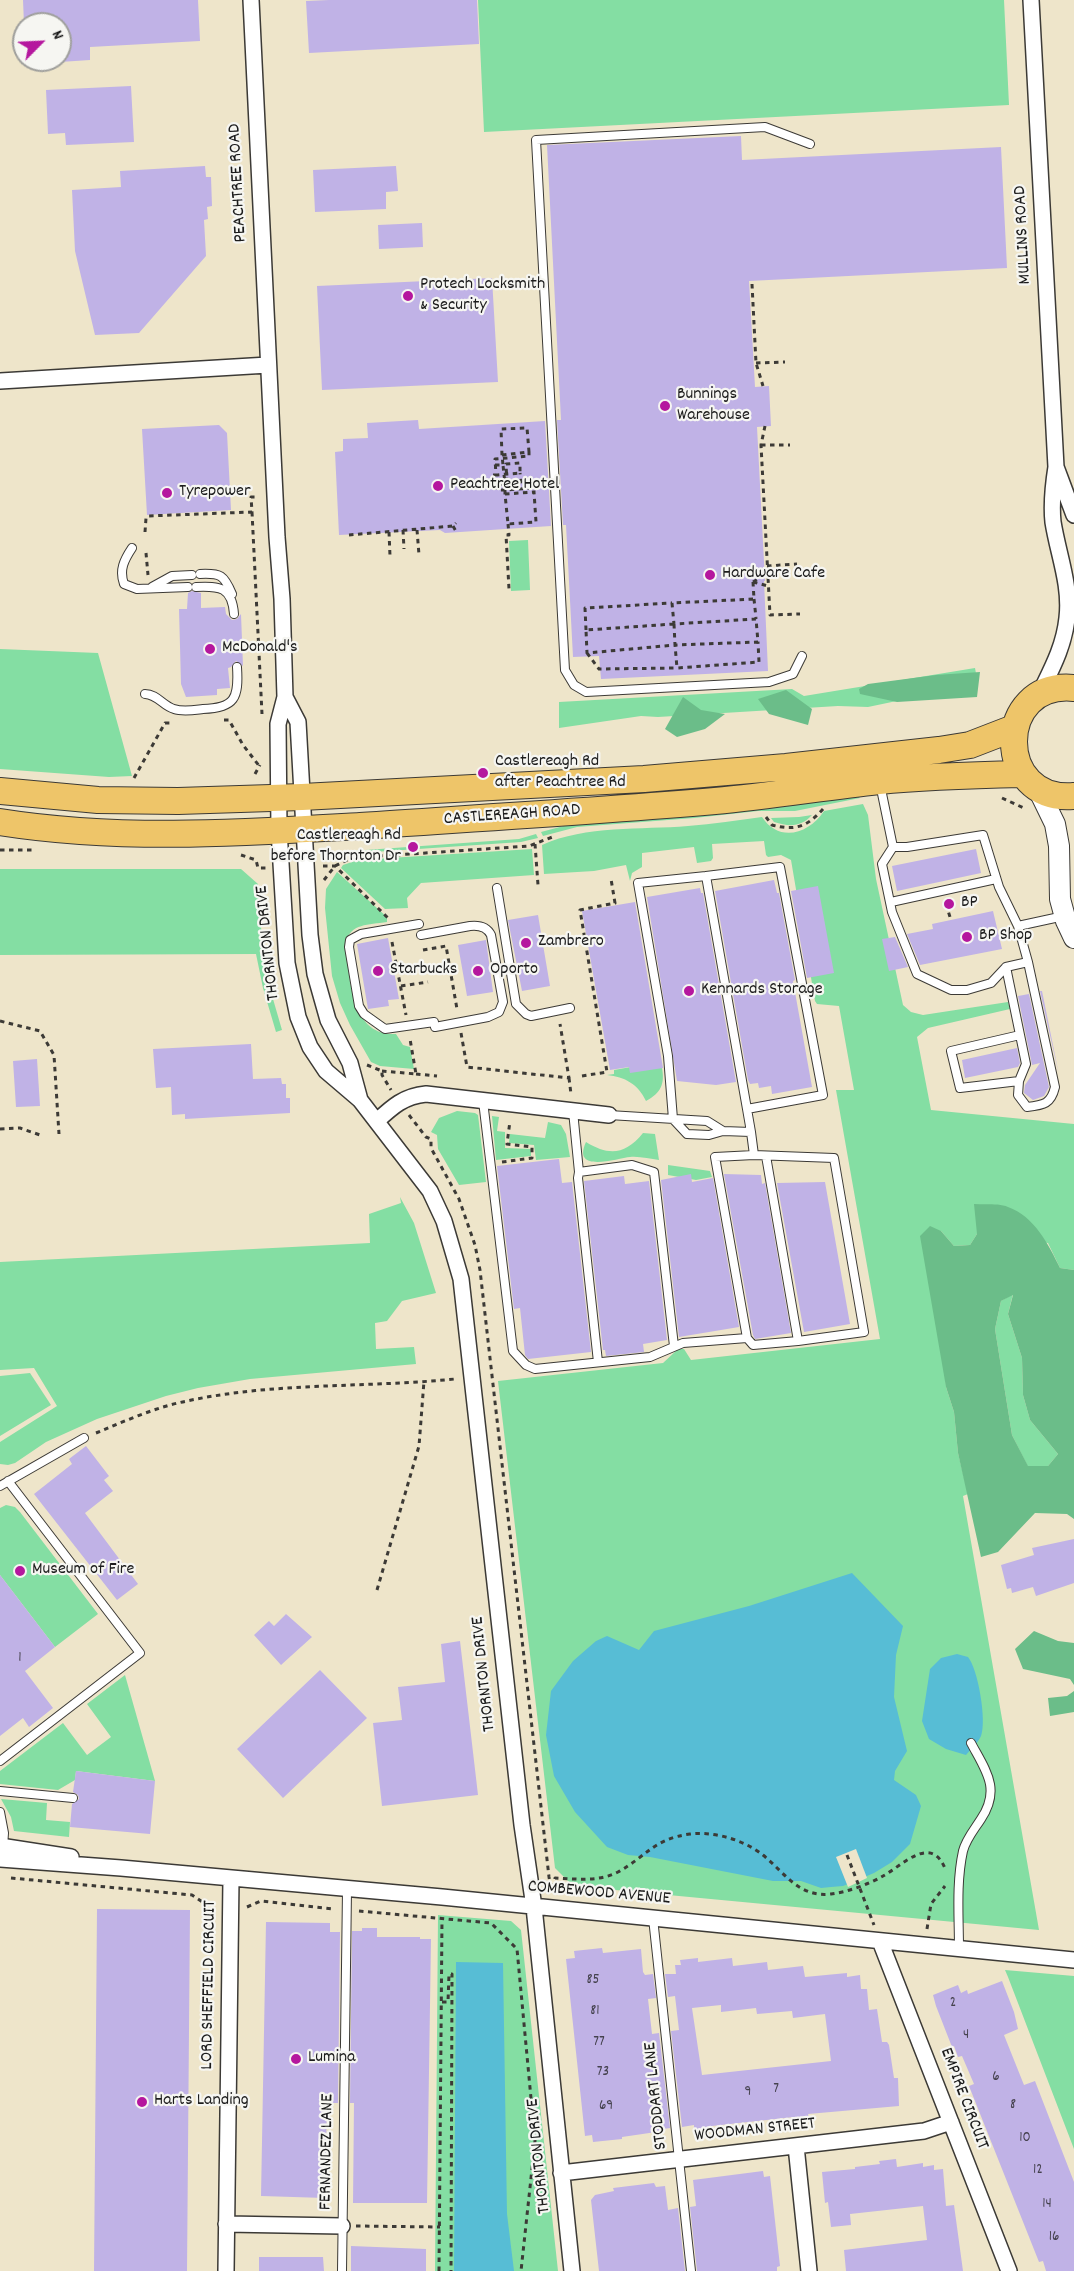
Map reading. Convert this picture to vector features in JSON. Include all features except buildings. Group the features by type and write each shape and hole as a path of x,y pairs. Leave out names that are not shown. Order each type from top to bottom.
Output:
{"main road":[{"path":"1030,781 1018,766 1013,747 1014,728 1023,709 1038,695 1058,688 1074,688"},
{"name":"CASTLEREAGH ROAD","path":"0,790 38,795 139,801 290,797 644,779 797,766 939,750 970,745 1014,728"},
{"name":"CASTLEREAGH ROAD","path":"0,822 144,835 305,829 694,803 879,781 945,776 1030,781 1059,796 1074,796"}],"street":[{"name":"PEACHTREE ROAD","path":"251,0 285,697 278,724 290,797 305,829"},
{"name":"MULLINS ROAD","path":"1031,0 1056,467 1051,495 1054,524 1067,588 1068,616 1057,659 1038,695"},
{"path":"0,381 268,365"},
{"name":"MULLINS ROAD","path":"1056,467 1074,515"},
{"name":"PEACHTREE ROAD","path":"279,830 290,797 298,722 285,697"},
{"path":"1030,781 1055,824 1059,846 1060,899 1074,938"},
{"name":"THORNTON DRIVE","path":"305,829 310,935 315,974 328,1020 350,1063 360,1100"},
{"name":"THORNTON DRIVE","path":"279,830 287,963 298,1017 310,1047 326,1071 360,1100 430,1191 444,1221 460,1279 522,1825 534,1907 572,2271"},
{"path":"377,1121 405,1098 418,1095 609,1115"},
{"name":"COMBEWOOD AVENUE","path":"1,1851 67,1856 121,1868 442,1897 1074,1960"},
{"name":"LORD SHEFFIELD CIRCUIT","path":"226,2271 231,1879"},
{"name":"EMPIRE CIRCUIT","path":"880,1941 1009,2271"},
{"name":"WOODMAN STREET","path":"561,2173 924,2131 951,2122"},
{"path":"796,2146 809,2271"},
{"path":"226,2224 342,2226"}],"lane":[{"path":"802,656 793,674 757,682 586,692 574,685 565,670 536,140 765,127 810,144"},
{"path":"132,548 122,565 124,584 137,589 172,576 212,573 224,577 227,581 234,614"},
{"path":"149,585 220,587 228,593 233,602"},
{"path":"145,694 154,696 175,709 220,708 230,704 237,691 237,667"},
{"path":"879,781 893,847 882,864 892,912 917,974 951,990 967,990 991,983 1006,967 1028,962"},
{"path":"893,847 907,847 983,835 996,879 1018,926 1055,1087 1052,1098 1041,1106 1028,1107 1018,1095 1026,1064 1006,967"},
{"path":"747,1109 823,1095 780,867 638,883 669,1056 673,1119 687,1134 709,1135 723,1131 751,1132"},
{"path":"706,876 754,1155"},
{"path":"891,902 996,879"},
{"path":"497,888 516,1004 525,1014 531,1016 570,1008"},
{"path":"1018,926 1065,916"},
{"path":"419,924 361,934 350,940 349,947 358,1006 363,1014 381,1028 395,1029 459,1023 488,1017 502,1009 503,1002 491,935 486,929 477,925 421,935"},
{"path":"1020,1035 951,1051 960,1088 1020,1081"},
{"path":"483,1101 513,1351 526,1365 535,1369 650,1357 683,1343 747,1338"},
{"path":"573,1111 598,1362"},
{"path":"609,1115 707,1121 723,1131"},
{"path":"754,1155 834,1158 864,1332 753,1345 747,1338 715,1157 754,1155"},
{"path":"766,1156 798,1341"},
{"path":"579,1172 632,1165 654,1173 674,1346"},
{"path":"0,1486 84,1438"},
{"path":"0,1761 140,1653 8,1481"},
{"path":"959,1949 958,1910 963,1852 972,1832 990,1804 992,1795 991,1784 971,1743"},
{"path":"0,1791 73,1798"},
{"path":"0,1812 4,1833 1,1851"},
{"name":"FERNANDEZ LANE","path":"342,2271 347,1890"},
{"name":"STODDART LANE","path":"653,1918 691,2271"}],"path":[{"path":"752,284 756,363 763,386"},
{"path":"756,363 785,362"},
{"path":"765,426 761,445 770,615 800,614"},
{"path":"508,524 536,522 534,488 505,492 497,490 494,475 495,459 503,457 530,456 527,428 501,429 503,457 503,465 505,474 507,483 521,482 520,463 506,464 505,474 505,492 509,535 506,536 509,589"},
{"path":"761,445 790,445"},
{"path":"495,465 503,465"},
{"path":"494,475 520,473"},
{"path":"496,485 505,484"},
{"path":"257,497 251,497 263,721"},
{"path":"145,532 148,516 252,512"},
{"path":"349,535 453,526 456,523"},
{"path":"453,526 457,532"},
{"path":"417,530 418,555"},
{"path":"403,531 404,549"},
{"path":"389,532 390,556"},
{"path":"147,553 149,585"},
{"path":"767,566 797,564"},
{"path":"753,582 768,573"},
{"path":"753,582 768,586"},
{"path":"753,582 759,662 677,668 599,669 587,653 585,608 754,599"},
{"path":"672,603 677,668"},
{"path":"586,630 756,619"},
{"path":"587,653 675,645 758,642"},
{"path":"221,721 229,720 243,745 260,767"},
{"path":"132,782 165,723 174,723"},
{"path":"255,774 263,760"},
{"path":"764,815 772,825 795,829 805,826 824,808"},
{"path":"535,844 538,885"},
{"path":"336,866 388,916 416,1074"},
{"path":"582,1076 607,1072 580,910 615,903 611,879"},
{"path":"423,950 446,946 467,1067 569,1078 558,1011"},
{"path":"401,986 428,982"},
{"path":"0,1021 40,1031 54,1055 59,1134"},
{"path":"382,1071 436,1076"},
{"path":"0,1129 20,1128 40,1135"},
{"path":"490,1164 532,1158 532,1148 507,1144 509,1133"},
{"path":"84,1438 147,1413 185,1401 232,1393 334,1384 472,1377"},
{"path":"377,1590 419,1446 424,1381"},
{"path":"555,1889 555,1878 597,1878 618,1872 659,1842 691,1834 725,1837 761,1853 797,1887 817,1894 831,1894 883,1877 913,1855 927,1853 939,1860 944,1867 946,1879 944,1887 932,1904 925,1946"},
{"path":"847,1855 880,1941"},
{"path":"0,1877 192,1896 204,1903 250,1908 261,1901 491,1923 517,1949 535,2141 521,2271"},
{"path":"439,2271 442,1897"},
{"path":"442,2002 448,2002 449,1974 452,1974 451,2271"},
{"path":"342,2226 440,2227"}],"green space":[{"path":"478,0 1004,0 1009,105 484,132"},
{"path":"528,540 530,590 511,591 509,541"},
{"path":"0,649 98,653 132,776 109,777 0,769"},
{"path":"975,668 978,684 868,707 838,706 658,717 641,716 559,728 559,702 792,689 804,696"},
{"path":"980,672 977,697 897,702 860,694 859,689 868,684"},
{"path":"786,690 812,709 808,725 769,714 758,699"},
{"path":"683,697 701,710 725,714 705,729 677,737 665,729"},
{"path":"858,796 860,798 795,811 758,811 577,827 543,836 541,832 575,823"},
{"path":"863,804 868,815 876,879 903,1005 911,1012 923,1015 1008,1002 1010,1009 928,1028 917,1037 931,1110 1074,1124 1074,1270 1060,1268 1048,1243 977,1234 970,1245 954,1246 941,1231 946,1387 954,1412 958,1453 968,1494 963,1496 1039,1930 573,1886 555,1868 498,1381 663,1363 678,1349 684,1349 691,1360 880,1339 836,1090 854,1090 839,1006 817,1004 815,1001 791,860 781,855 768,857 764,841 712,844 713,858 711,861 697,863 694,847 642,853 642,867 632,873 630,881 626,865 594,871 544,874 542,845 595,831 688,826 762,817 777,830 785,833 794,832 810,825 824,811"},
{"path":"812,815 804,822 795,825 774,822 771,818 799,817"},
{"path":"536,834 538,838 521,842 343,855 352,851 519,839"},
{"path":"532,849 534,875 421,883 407,898 408,908 385,909 341,868 343,865 358,860"},
{"path":"0,869 241,869 258,884 264,968 282,1030 276,1032 256,954 0,955"},
{"path":"337,872 387,917 387,922 356,928 345,943 355,1002 369,1026 381,1032 396,1034 403,1045 410,1047 414,1069 380,1066 371,1062 340,1003 332,976 325,908 326,889"},
{"path":"631,1067 662,1068 661,1088 646,1101 630,1082 607,1075 614,1074 614,1070"},
{"path":"457,1111 478,1115 486,1182 459,1185 438,1149 437,1135 431,1132 439,1118"},
{"path":"492,1116 499,1117 497,1131 505,1132 505,1148 531,1149 531,1156 496,1160"},
{"path":"548,1122 561,1125 566,1134 570,1157 536,1160 534,1145 509,1143 510,1134 545,1138"},
{"path":"643,1133 655,1134 659,1160 633,1157 598,1162 585,1158 583,1152 586,1142 602,1150 616,1151 630,1146"},
{"path":"668,1165 710,1171 712,1177 696,1180 668,1175"},
{"path":"400,1197 414,1223 436,1293 402,1301 387,1321 375,1323 376,1349 414,1347 416,1364 250,1379 198,1388 97,1419 46,1442 15,1463 0,1464 0,1442 57,1406 34,1368 0,1370 0,1262 370,1243 369,1214 401,1203"},
{"path":"974,1204 1008,1207 1026,1217 1040,1232 1060,1268 1074,1270 1074,1519 1067,1514 1035,1513 998,1552 981,1557 958,1453 954,1412 946,1387 920,1236 930,1226 941,1231 954,1246 970,1245 977,1234","holes":["1013,1295 1008,1314 1022,1358 1023,1395 1030,1420 1058,1454 1048,1466 1028,1466 1012,1435 995,1329 1001,1301"]},
{"path":"1013,1294 1008,1314 1022,1358 1023,1395 1030,1420 1058,1454 1048,1466 1028,1467 1012,1435 995,1329 1001,1301"},
{"path":"30,1373 51,1405 0,1436 0,1376"},
{"path":"6,1505 15,1507 20,1512 98,1614 55,1647 0,1575 0,1508"},
{"path":"1034,1631 1058,1641 1074,1643 1074,1685 1070,1679 1023,1669 1015,1649"},
{"path":"125,1675 155,1781 76,1771 75,1780 58,1790 0,1784 0,1771 63,1723 87,1755 111,1737 87,1704"},
{"path":"1074,1691 1074,1712 1050,1716 1048,1698 1067,1696"},
{"path":"1,1799 47,1803 46,1820 70,1822 69,1837 14,1831 11,1817"},
{"path":"438,1915 511,1921 521,1930 558,2271 435,2271"},
{"path":"1005,1970 1074,1976 1074,2149 1008,1977"}],"water":[{"path":"852,1573 903,1626 896,1655 894,1697 907,1751 895,1771 894,1780 916,1795 921,1806 910,1844 892,1862 874,1873 843,1886 821,1888 801,1881 773,1881 650,1857 628,1855 607,1847 575,1812 554,1776 546,1735 551,1691 573,1661 596,1641 607,1636 639,1650 654,1631 749,1606"},
{"path":"957,1654 968,1657 972,1663 978,1683 983,1719 981,1736 966,1755 946,1749 929,1739 922,1721 930,1669 941,1658"},
{"path":"456,1962 503,1963 507,2214 514,2271 454,2271"}],"pier":[{"path":"856,1849 867,1878 848,1887 836,1857"}],"place":[{"name":"Protech Locksmith & Security","path":"408,296"},
{"name":"Bunnings Warehouse","path":"665,406"},
{"name":"Peachtree Hotel","path":"438,486"},
{"name":"Tyrepower","path":"167,493"},
{"name":"Hardware Cafe","path":"710,575"},
{"name":"McDonald's","path":"210,649"},
{"name":"Castlereagh Rd after Peachtree Rd","path":"483,773"},
{"name":"Castlereagh Rd before Thornton Dr","path":"413,847"},
{"name":"BP","path":"949,904"},
{"name":"BP Shop","path":"967,937"},
{"name":"Zambrero","path":"526,943"},
{"name":"Starbucks","path":"378,971"},
{"name":"Oporto","path":"478,971"},
{"name":"Kennards Storage","path":"689,991"},
{"name":"Museum of Fire","path":"20,1571"},
{"name":"Lumina","path":"296,2059"},
{"name":"Harts Landing","path":"142,2102"}]}
